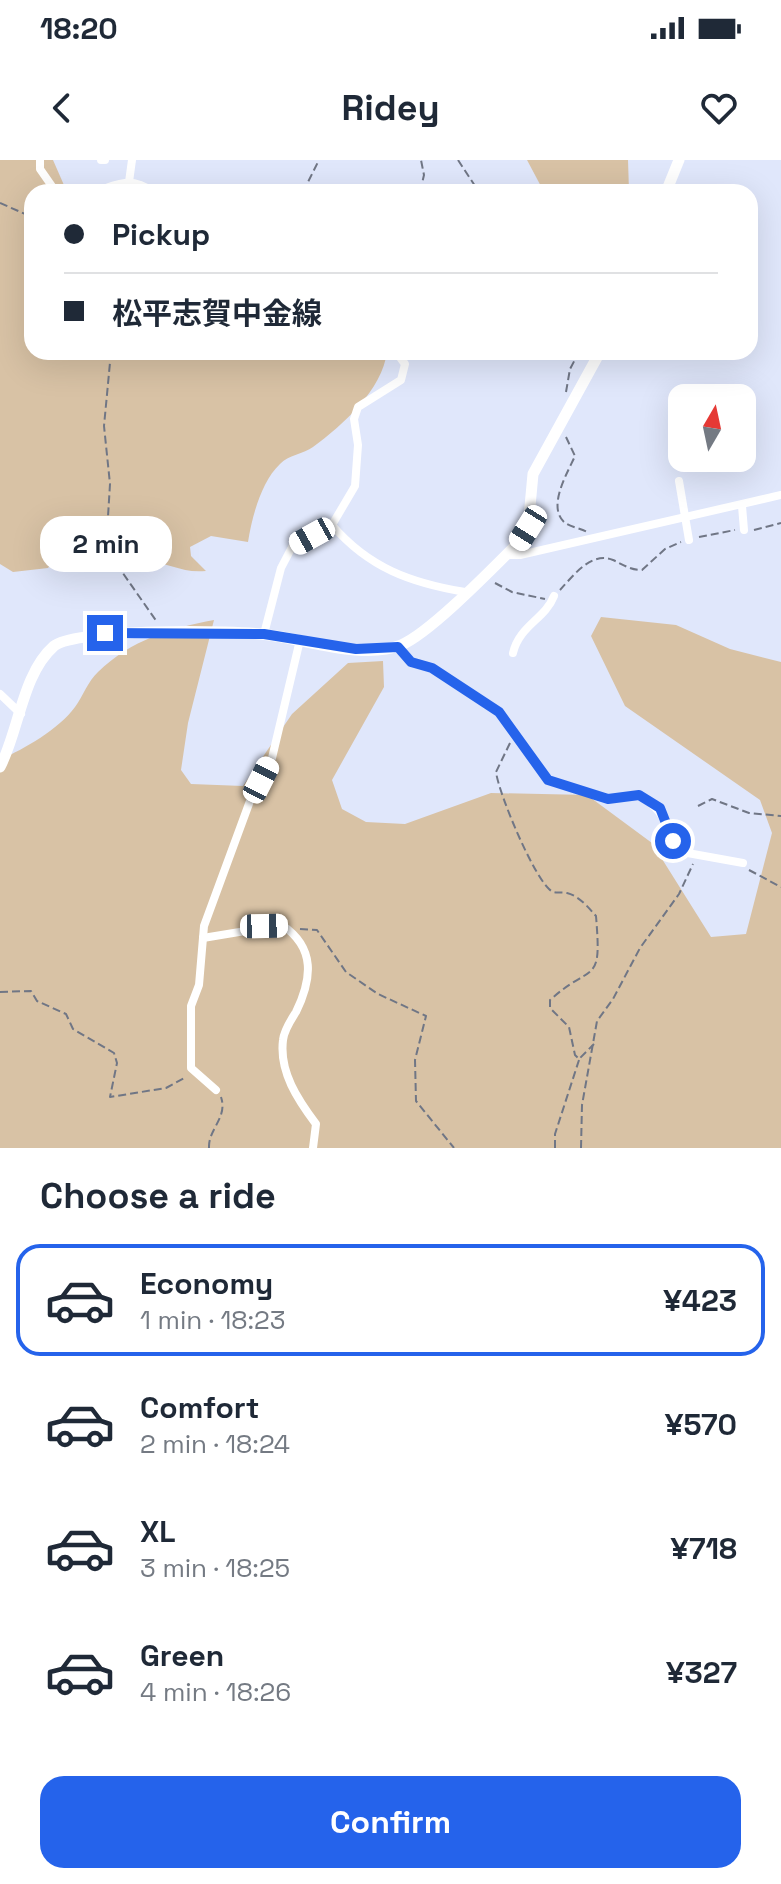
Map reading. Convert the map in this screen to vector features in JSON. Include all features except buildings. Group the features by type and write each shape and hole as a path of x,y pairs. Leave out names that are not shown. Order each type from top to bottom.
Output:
{"main road":[{"path":"669,184 679,160"},
{"path":"0,767 13,742 37,669 57,643 75,636 163,632 264,634 375,650 398,647 417,639 506,555 528,528 533,474 595,360"}],"street":[{"path":"40,160 40,169 50,184"},
{"path":"129,182 132,160"},
{"path":"122,184 134,184"},
{"path":"264,634 281,568 292,547 332,525 355,486 358,407 401,380 405,364 402,360"},
{"path":"679,481 689,540"},
{"path":"506,555 520,555 781,495"},
{"path":"742,506 744,530"},
{"path":"332,525 349,542 394,574 409,581 465,592"},
{"path":"513,653 526,626 550,605 554,596"},
{"path":"216,1090 194,1073 188,1040 191,1006 199,985 204,926 250,801 272,758 300,640"},
{"path":"398,647 411,662 432,668 483,698 499,712 548,780 608,799 639,795 660,808 673,841 682,852 743,863"},
{"path":"0,694 21,714"},
{"path":"203,938 282,925 306,950 311,970 302,1000 283,1037 284,1057 294,1095 316,1124 313,1148"}],"path":[{"path":"305,184 319,160"},
{"path":"421,160 424,175 422,184"},
{"path":"458,160 474,184"},
{"path":"0,203 24,214"},
{"path":"110,360 104,426 110,484 106,549 163,632"},
{"path":"566,396 570,369 575,360"},
{"path":"560,423 575,456 557,501 560,517 566,525 585,530 591,538"},
{"path":"485,574 512,592 549,599 596,559 605,558 631,570 642,570 665,549 689,540 767,529 781,523"},
{"path":"518,739 507,744 496,772 514,820 516,836 546,887 554,893 578,898 596,916 598,963 587,977 550,1000 550,1008 556,1017 569,1027 575,1055 579,1059"},
{"path":"698,806 712,799 749,813 781,816"},
{"path":"581,1148 582,1105 597,1021 613,999 640,948 689,877 694,855"},
{"path":"743,863 752,874 781,887"},
{"path":"293,933 302,928 317,930 346,972 378,994 426,1016 415,1060 416,1101 454,1148"},
{"path":"0,992 31,991 37,1001 66,1014 73,1029 114,1053 117,1063 110,1097 166,1088 194,1073"},
{"path":"555,1148 555,1134 579,1059 594,1044"},
{"path":"209,1148 209,1141 224,1112 222,1099 216,1090"}],"shaded area":[{"path":"0,160 53,160 64,184 24,184 24,360 385,360 369,393 337,428 273,471 258,500 248,542 211,536 190,547 191,556 206,571 155,563 134,565 120,553 69,539 48,568 13,572 0,564"},
{"path":"527,160 628,160 629,184 540,184"},
{"path":"601,617 676,625 730,649 781,662 781,1148 0,1148 0,760 60,723 75,707 94,676 111,661 152,637 182,627 214,620 188,723 181,770 191,784 243,786 292,714 348,663 383,661 384,687 332,780 342,809 366,822 405,824 491,793 587,795 652,843 711,937 746,934 772,833 760,800 625,706 591,636"}],"route":[{"path":"105,633 264,634 356,649 398,647 411,662 432,668 483,698 499,712 548,780 578,786 608,799 621,794 639,795 660,808 673,841"}]}
